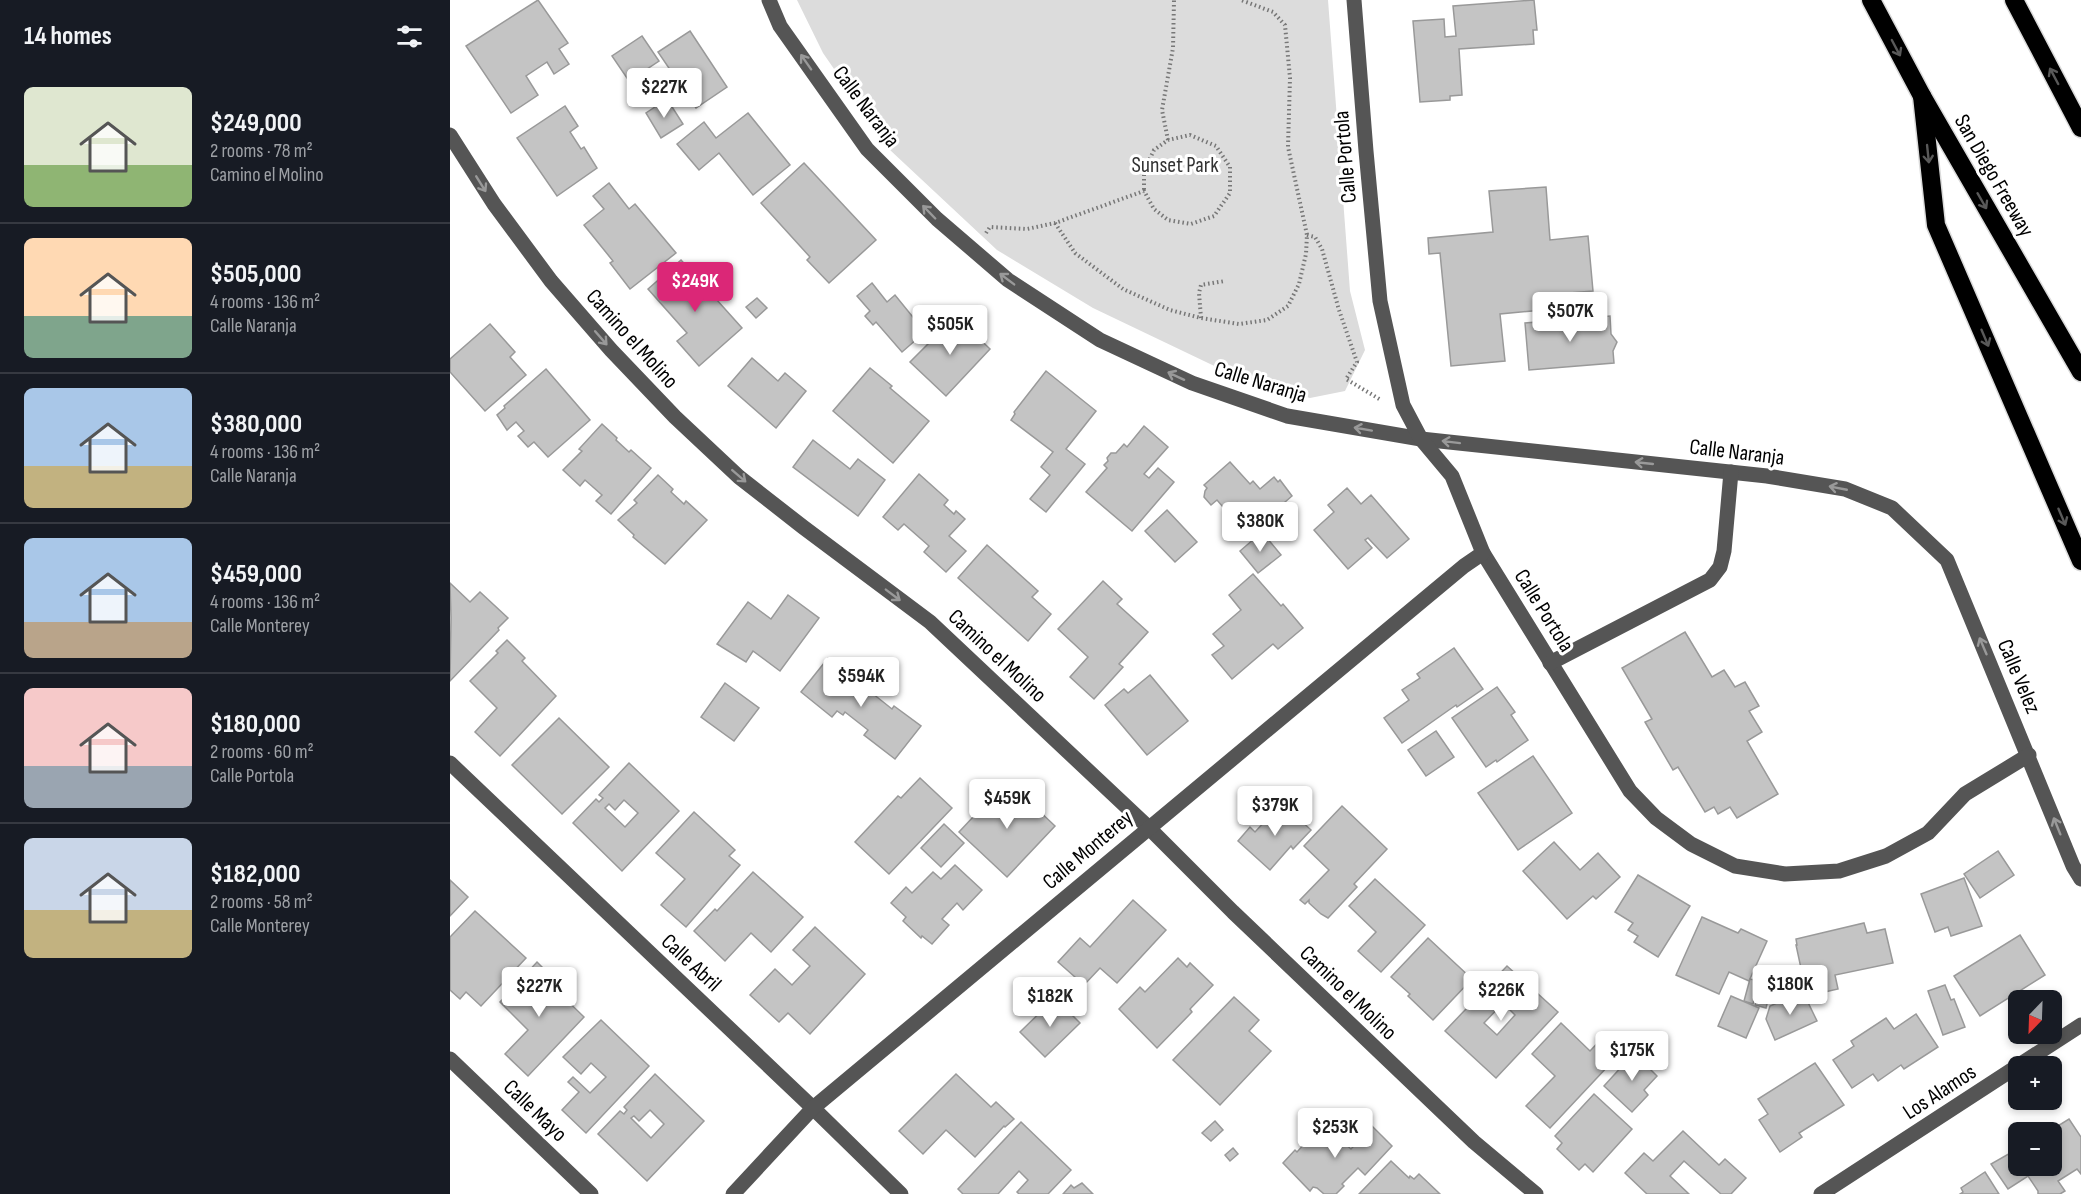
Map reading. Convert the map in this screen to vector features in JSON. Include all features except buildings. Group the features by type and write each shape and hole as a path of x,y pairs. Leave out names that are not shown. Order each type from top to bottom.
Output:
{"highway":[{"name":"San Diego Freeway","path":"1871,0 1922,96 2081,372"},
{"path":"2014,0 2081,128"},
{"path":"1922,96 1936,225 2081,561"}],"street":[{"name":"Calle Naranja","path":"769,0 780,26 867,149 937,219 1008,280 1100,340 1192,383 1287,416 1421,439 1767,476 1845,489 1892,508"},
{"name":"Calle Portola","path":"1354,0 1380,300 1403,405 1421,439 1452,476 1483,552 1630,791 1656,818 1691,844 1735,866 1785,874 1839,871 1886,856 1928,833 1965,794 2029,755"},
{"name":"Camino el Molino","path":"450,135 494,204 551,281 611,350 675,417 739,477 930,622 1148,827 1241,920 1474,1142 1536,1194"},
{"path":"1551,663 1710,580 1720,567 1725,551 1731,472"},
{"name":"Calle Velez","path":"1892,508 1947,560 2073,866 2081,879"},
{"name":"Calle Monterey","path":"733,1194 813,1108 1148,827 1483,552"},
{"name":"Calle Abril","path":"450,763 901,1194"},
{"name":"Los Alamos","path":"1821,1194 2081,1025"},
{"name":"Calle Mayo","path":"450,1059 591,1194"}],"path":[{"path":"1168,140 1162,110 1173,48 1174,0"},
{"path":"1055,223 1075,253 1123,289 1170,310 1239,324 1267,320 1288,306 1299,284 1306,254 1307,235 1288,147 1290,78 1285,25 1273,12 1241,0"},
{"path":"1190,135 1216,146 1230,167 1230,193 1214,216 1191,224 1168,220 1154,209 1144,191 1144,171 1154,150 1168,140 1190,135"},
{"path":"973,251 990,227 1028,228 1055,223 1144,191"},
{"path":"1307,235 1315,237 1322,249 1339,310 1357,362 1346,379 1410,418"},
{"path":"1201,318 1198,293 1201,285 1225,281"}],"green space":[{"name":"Sunset Park","path":"797,0 1328,0 1350,291 1365,350 1345,391 1310,398 1229,373 1093,308 997,250 890,150 823,53"}]}
